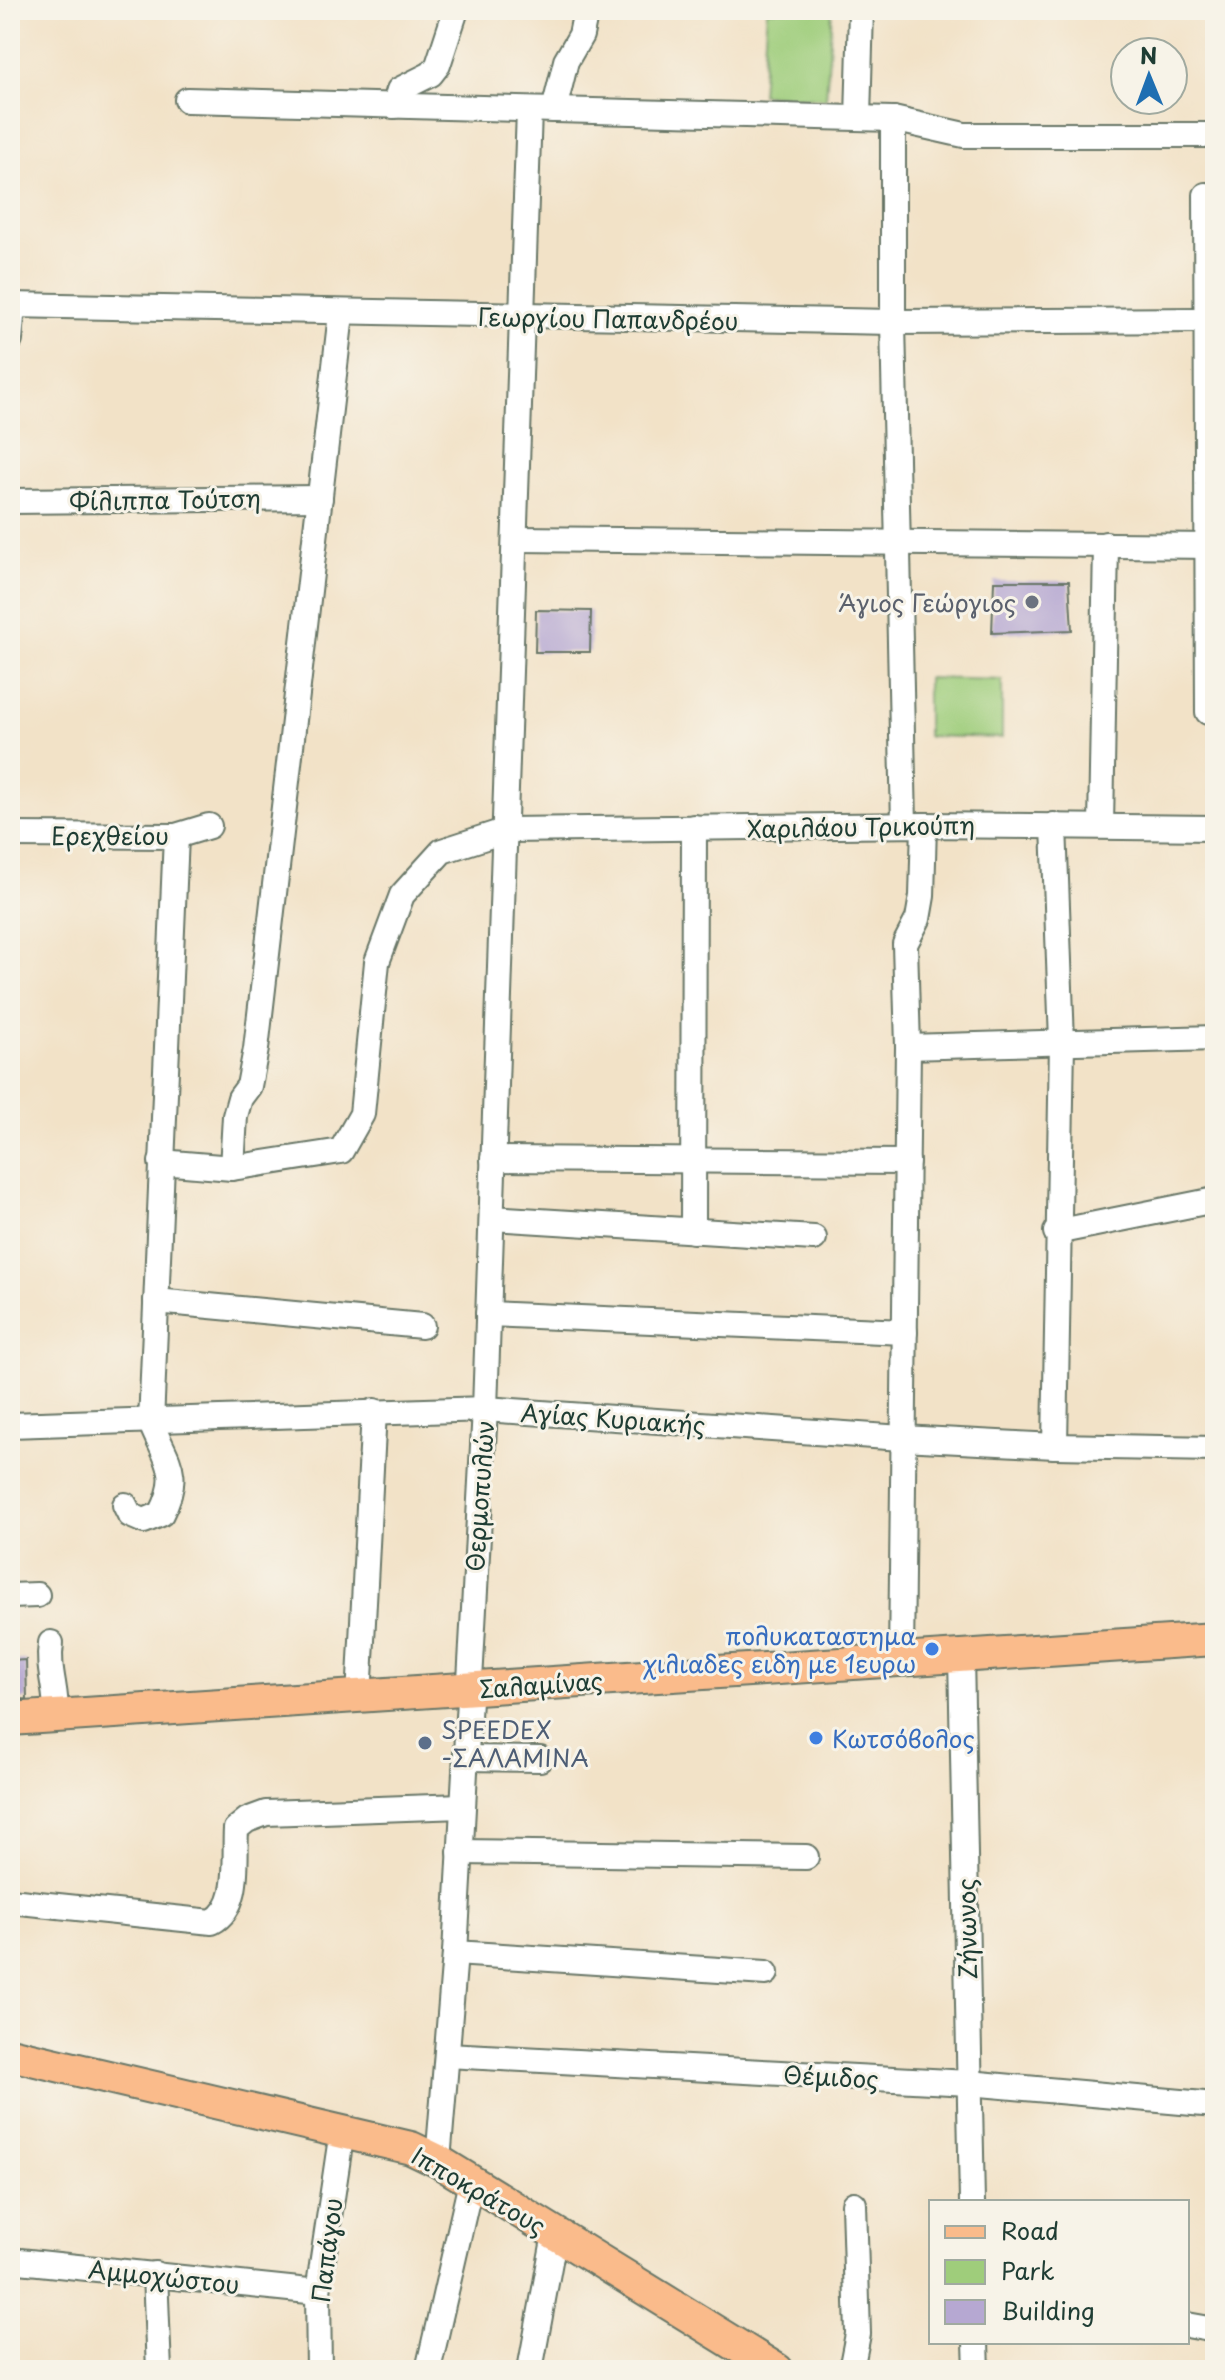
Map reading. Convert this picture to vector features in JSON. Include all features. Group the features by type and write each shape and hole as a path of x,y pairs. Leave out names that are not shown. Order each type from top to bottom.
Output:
{"main road":[{"name":"Σαλαμίνας","path":"10,1719 1215,1639"},
{"name":"Ιπποκράτους","path":"10,2054 411,2148 438,2161 777,2370"}],"street":[{"path":"394,106 399,90 431,74 438,65 456,10"},
{"path":"554,110 566,61 581,35 586,10"},
{"path":"858,118 861,10"},
{"path":"187,100 893,119 964,135 1215,135"},
{"name":"Θερμοπυλών","path":"438,2161 455,1953 467,1689 485,1409 529,110"},
{"path":"893,119 893,322 899,542 914,825 922,896 918,919 905,944 908,1047 901,1660"},
{"path":"1206,195 1212,425 1208,712"},
{"path":"10,340 12,305"},
{"name":"Γεωργίου Παπανδρέου","path":"12,305 341,314 893,322 1207,320"},
{"path":"161,1162 232,1168 235,1116 240,1098 249,1086 256,1049 341,314"},
{"name":"Φίλιππα Τούτση","path":"10,501 320,498"},
{"path":"516,539 1212,546"},
{"path":"1101,826 1106,544"},
{"name":"Χαριλάου Τρικούπη","path":"232,1168 341,1151 362,1114 377,962 402,895 442,851 507,830 914,825 1215,828"},
{"path":"1054,825 1062,1042 1056,1232 1055,1446"},
{"name":"Ερεχθείου","path":"10,835 176,836 209,826"},
{"path":"693,1231 694,827"},
{"path":"125,1505 130,1515 144,1521 161,1514 169,1499 173,1480 170,1459 151,1423 176,836"},
{"path":"908,1047 1215,1038"},
{"path":"493,1159 907,1162"},
{"path":"1056,1232 1215,1200"},
{"path":"492,1218 814,1238"},
{"path":"156,1301 422,1326"},
{"path":"488,1314 905,1332"},
{"name":"Αγίας Κυριακής","path":"10,1425 151,1423 374,1411 485,1409 902,1438 1055,1446 1215,1449"},
{"path":"359,1698 374,1411"},
{"path":"10,1596 37,1595"},
{"path":"51,1643 48,1664 57,1689 56,1716"},
{"name":"Ζήνωνος","path":"961,1656 972,2200"},
{"path":"466,1758 540,1759"},
{"path":"10,1901 212,1922 225,1915 231,1901 236,1829 247,1820 266,1813 462,1806"},
{"path":"460,1852 806,1857"},
{"path":"455,1953 766,1973"},
{"name":"Θέμιδος","path":"447,2055 969,2083 1215,2105"},
{"name":"Παπάγου","path":"319,2370 318,2292 342,2131"},
{"path":"428,2370 471,2182"},
{"path":"851,2370 858,2334 854,2204"},
{"path":"530,2370 555,2234"},
{"name":"Αμμοχώστου","path":"10,2260 318,2292"},
{"path":"155,2274 159,2370"},
{"path":"1189,2325 1215,2330"},
{"path":"976,2344 977,2370"}],"green space":[{"path":"767,10 832,10 826,99 761,94"},
{"path":"927,678 1002,680 1002,738 927,736"}],"building":[{"path":"994,581 1069,581 1072,630 992,633"},
{"path":"536,610 591,611 590,652 535,652"},
{"path":"26,1660 27,1699 10,1700 10,1661"}],"place":[{"name":"Άγιος Γεώργιος","path":"1032,602"},
{"name":"πολυκαταστημα χιλιαδες ειδη με 1ευρω","path":"932,1649"},
{"name":"Κωτσόβολος","path":"816,1738"},
{"name":"SPEEDEX -ΣΑΛΑΜΙΝΑ","path":"425,1743"}]}
